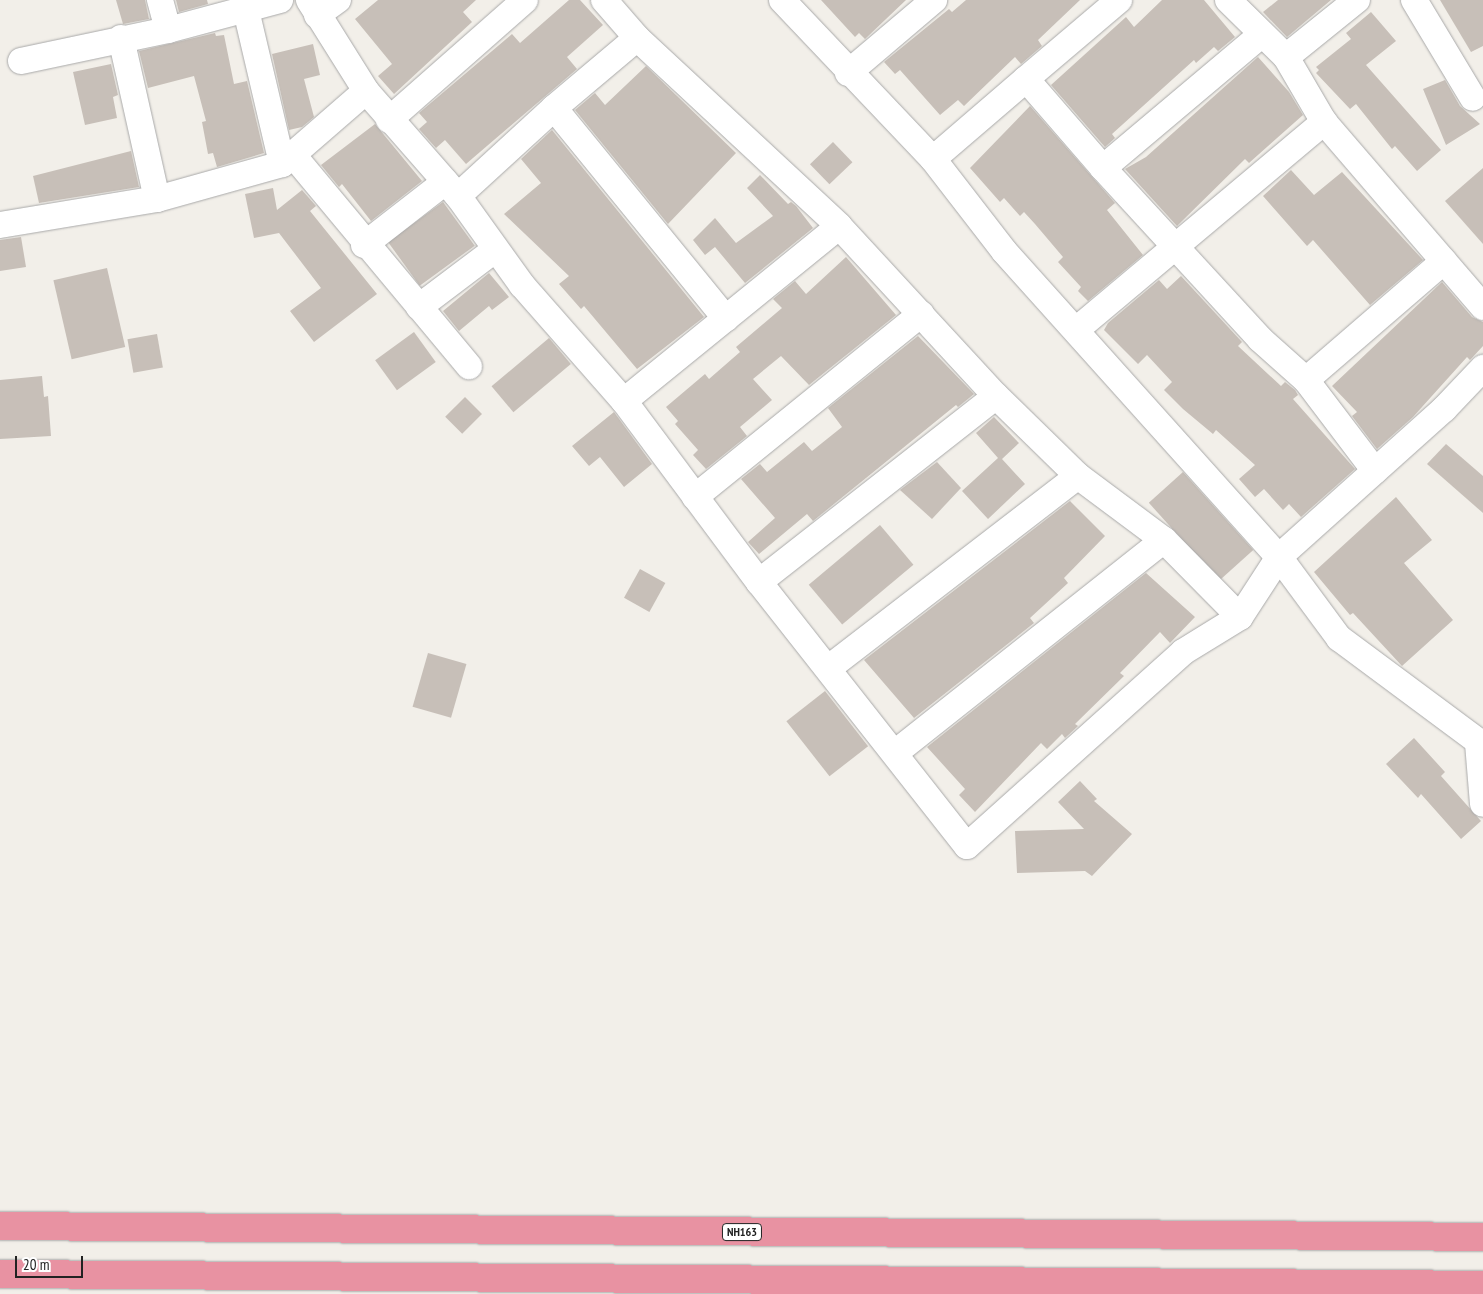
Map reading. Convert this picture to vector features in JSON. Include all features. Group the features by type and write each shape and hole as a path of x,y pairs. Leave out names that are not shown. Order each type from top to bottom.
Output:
{"highway":[{"name":"NH163","path":"0,1226 1483,1237"},
{"path":"0,1274 313,1285 1483,1285"}],"street":[{"path":"160,0 168,30"},
{"path":"21,61 121,38 168,30 280,0"},
{"path":"338,0 313,8 366,91 389,120 452,189 522,285 624,401 759,582 830,668 967,846 1184,652 1240,617 1279,557 1375,471 1483,368"},
{"path":"389,120 525,0"},
{"path":"604,0 637,38 839,226 996,396 1078,476 1164,540 1240,617"},
{"path":"782,0 848,73 933,159 1004,251 1076,330 1106,369 1279,557 1339,638 1480,744 1483,804"},
{"path":"848,73 934,0"},
{"path":"933,159 1119,0"},
{"path":"1228,0 1286,56 1324,122 1483,307"},
{"path":"1286,56 1337,9 1357,0"},
{"path":"1414,0 1473,98"},
{"path":"246,10 287,159 469,366"},
{"path":"1103,168 1262,34"},
{"path":"121,38 157,200"},
{"path":"364,245 452,189 554,108 637,38"},
{"path":"1026,79 1103,168 1176,243 1260,339 1306,380 1375,471"},
{"path":"0,225 157,200 287,159 366,91"},
{"path":"554,108 726,319"},
{"path":"1076,330 1176,243 1324,122"},
{"path":"624,401 839,226"},
{"path":"419,307 496,249"},
{"path":"1306,380 1444,261"},
{"path":"695,497 921,314"},
{"path":"759,582 996,396"},
{"path":"830,668 1078,476"},
{"path":"896,753 1164,540"}],"building":[{"path":"116,0 145,0 149,19 123,24"},
{"path":"176,0 207,0 208,4 179,12"},
{"path":"378,0 476,0 463,12 472,22 394,94 378,76 392,64 355,19"},
{"path":"569,0 580,0 603,25 567,57 577,69 466,164 445,140 436,148 419,129 427,122 419,113 512,34 520,43"},
{"path":"821,0 906,0 865,39 859,33 855,37"},
{"path":"966,0 1080,0 1038,40 1042,46 1021,64 1015,57 964,106 958,100 940,115 900,70 895,74 884,62 949,9 952,12"},
{"path":"1162,0 1204,0 1235,37 1218,51 1214,47 1196,63 1194,60 1112,134 1115,138 1105,147 1051,85 1126,17 1134,27"},
{"path":"1278,0 1331,0 1287,37 1263,12"},
{"path":"1440,0 1483,0 1483,46 1471,52"},
{"path":"1371,12 1396,41 1366,65 1441,150 1417,171 1395,146 1392,149 1356,104 1350,109 1316,73 1319,70 1316,67 1351,39 1346,33"},
{"path":"215,33 216,36 224,35 234,84 247,81 264,153 217,167 213,153 208,154 202,122 206,121 194,76 148,88 139,51"},
{"path":"313,44 320,75 304,79 314,117 302,127 289,130 272,54"},
{"path":"1258,57 1289,92 1303,115 1249,163 1245,159 1177,226 1125,169 1146,157"},
{"path":"111,64 118,95 113,97 117,118 85,125 73,72"},
{"path":"646,66 736,153 668,224 575,110 595,93 605,105"},
{"path":"1445,80 1460,106 1480,124 1446,145 1423,89"},
{"path":"1030,106 1115,203 1107,210 1143,255 1088,301 1078,291 1081,287 1058,262 1063,257 1035,224 1024,212 1020,216 1004,198 1000,202 970,168"},
{"path":"375,124 422,181 371,221 342,184 339,187 321,165"},
{"path":"552,130 704,317 637,369 584,306 581,309 559,284 569,276 504,214 541,183 521,159"},
{"path":"833,142 852,162 829,184 810,164"},
{"path":"131,151 139,187 39,203 33,176"},
{"path":"1483,168 1483,244 1445,201"},
{"path":"1291,170 1314,195 1342,172 1423,260 1370,305 1313,240 1307,246 1263,196"},
{"path":"760,175 788,204 791,202 796,206 813,228 745,283 715,247 705,255 693,240 715,218 736,243 773,216 747,188"},
{"path":"273,188 277,210 302,190 316,206 310,211 377,294 314,342 290,311 321,288 279,233 254,238 245,194"},
{"path":"443,202 475,246 420,286 388,242"},
{"path":"21,237 26,267 0,271 0,240"},
{"path":"846,257 896,315 809,385 781,356 753,379 772,400 740,427 747,436 706,469 693,455 698,450 675,424 678,421 666,407 705,374 709,379 740,352 736,347 782,308 773,299 795,281 806,294"},
{"path":"107,268 125,347 72,359 53,280"},
{"path":"489,273 509,297 492,310 489,306 459,331 443,311"},
{"path":"1181,276 1242,342 1238,346 1281,386 1285,382 1295,390 1298,395 1293,399 1355,469 1301,517 1289,504 1283,510 1264,489 1255,497 1239,479 1255,465 1216,430 1213,434 1164,390 1172,382 1147,355 1138,364 1104,330 1108,323 1159,280 1167,289"},
{"path":"1442,282 1472,317 1483,322 1483,346 1470,360 1467,357 1413,417 1377,449 1352,416 1357,412 1332,386"},
{"path":"414,332 436,362 397,390 375,360"},
{"path":"157,334 163,367 133,373 127,339"},
{"path":"918,336 974,394 958,407 956,405 813,521 807,514 759,554 748,542 775,518 741,479 760,464 767,472 804,442 812,451 842,427 828,408"},
{"path":"549,338 571,364 513,412 492,386"},
{"path":"42,376 44,397 48,396 51,436 0,439 0,380"},
{"path":"465,397 482,414 462,434 445,417"},
{"path":"614,412 652,464 624,487 600,457 589,466 572,446"},
{"path":"994,417 1019,443 1002,459 1025,484 988,519 962,491 998,458 976,433"},
{"path":"1446,444 1483,476 1483,513 1427,464"},
{"path":"937,462 961,488 932,519 900,490"},
{"path":"1183,472 1253,550 1219,581 1149,503"},
{"path":"1396,497 1432,540 1404,563 1453,620 1402,666 1353,613 1350,615 1314,572"},
{"path":"1070,501 1105,536 1064,578 1068,583 1030,618 1034,623 914,718 864,660"},
{"path":"880,525 913,565 842,625 809,585"},
{"path":"640,569 665,583 649,612 624,598"},
{"path":"1146,573 1195,617 1170,643 1160,632 1120,673 1124,676 1075,724 1078,726 1065,738 1062,734 1047,749 1041,743 975,812 959,795 965,789 927,747"},
{"path":"428,653 466,664 451,718 413,707"},
{"path":"825,691 868,746 829,776 786,721"},
{"path":"1414,738 1445,772 1441,776 1481,821 1461,839 1421,794 1418,798 1386,764"},
{"path":"1080,781 1097,799 1094,801 1132,834 1092,876 1085,871 1017,873 1015,831 1084,829 1058,802"}]}
